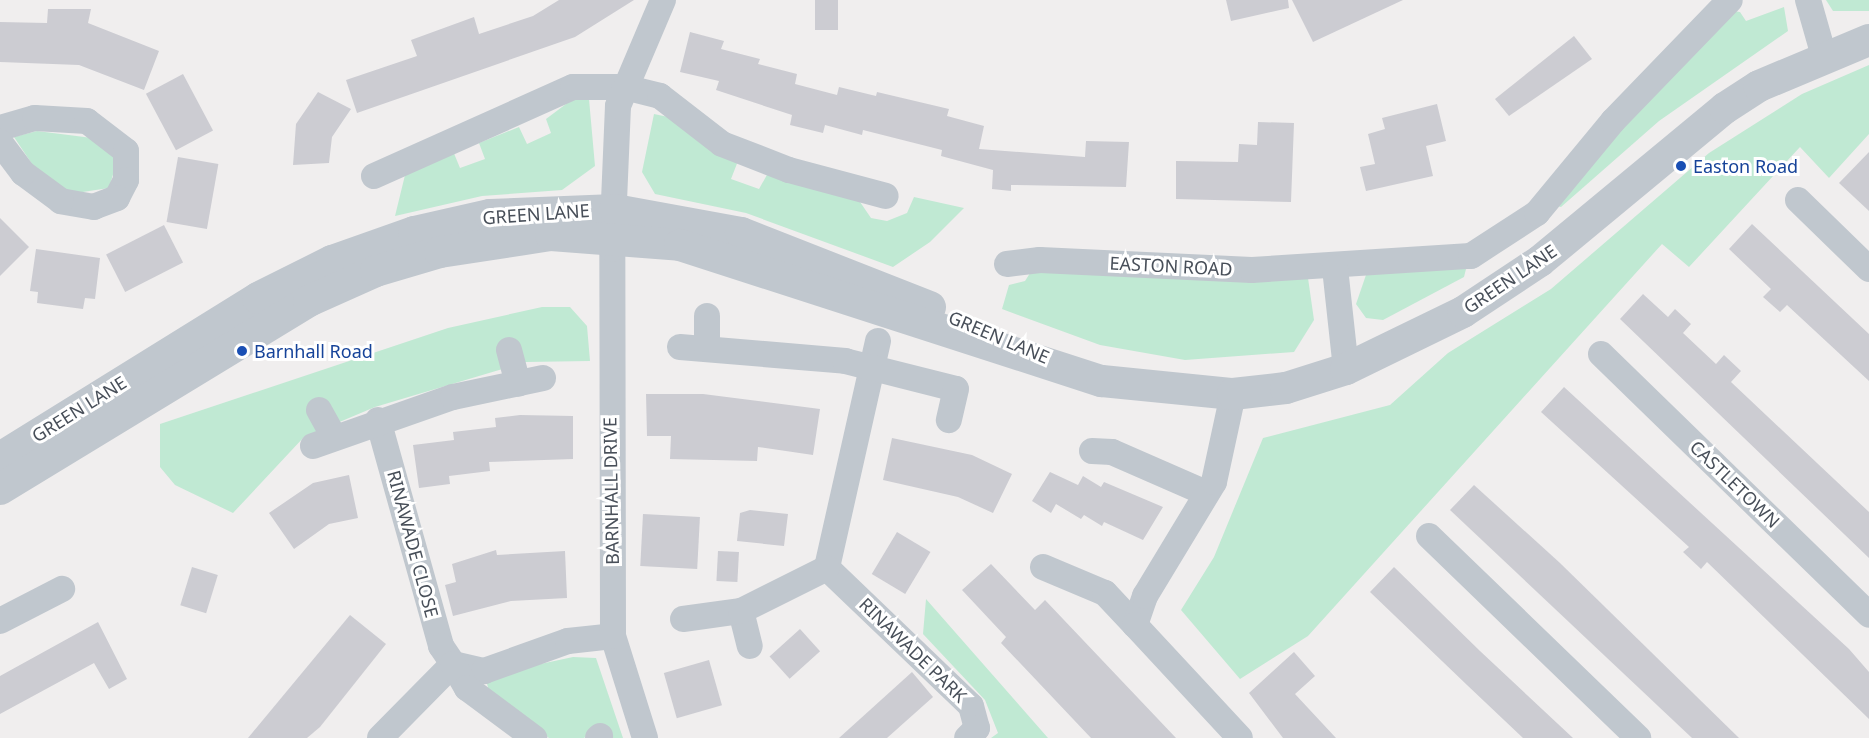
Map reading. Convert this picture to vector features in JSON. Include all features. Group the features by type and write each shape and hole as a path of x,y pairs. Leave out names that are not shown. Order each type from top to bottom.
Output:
{"street":[{"name":"BARNHALL DRIVE","path":"645,738 614,636 609,502 614,224 618,106 624,87 663,0"},
{"name":"EASTON ROAD","path":"1007,264 1335,268 1471,256 1520,228 1730,0"},
{"path":"1808,0 1824,56"},
{"name":"GREEN LANE","path":"1,481 132,410 309,301 376,272 440,252 551,236 614,224 789,276 1101,381 1233,394 1286,388 1346,369 1454,317 1502,286 1596,217 1725,108 1824,56 1869,40"},
{"path":"374,176 573,87 624,87 660,96 722,144 789,170 886,196"},
{"path":"0,128 35,118 87,120 126,151 126,180 117,198 93,207 61,201 23,173 0,142"},
{"path":"1798,200 1869,269"},
{"name":"GREEN LANE","path":"1,481 39,434 258,298 332,261 414,232 582,222 741,233 799,252 1101,381"},
{"path":"1335,268 1346,369"},
{"path":"707,316 707,350"},
{"path":"683,619 741,611 827,568 878,341"},
{"path":"680,347 871,366 956,389 949,420"},
{"path":"509,350 518,384"},
{"name":"CASTLETOWN","path":"1601,354 1869,615"},
{"path":"319,410 323,441 378,420 543,378"},
{"path":"1136,625 1145,596 1206,493 1232,415 1233,394"},
{"path":"39,434 81,422 110,406 132,410"},
{"name":"RINAWADE CLOSE","path":"378,420 441,646 467,688 534,738"},
{"path":"1092,451 1112,452 1206,493"},
{"path":"1429,536 1638,738"},
{"path":"1043,567 1105,593 1240,738"},
{"name":"RINAWADE PARK","path":"827,568 971,706 977,728 967,738"},
{"path":"0,621 62,589"},
{"path":"741,611 750,646"},
{"path":"381,738 453,664 484,670 568,640 614,636"}],"green space":[{"path":"1826,0 1869,0 1869,11 1833,11"},
{"path":"1784,7 1788,31 1659,121 1561,207 1553,205 1727,10 1740,12 1746,21"},
{"path":"1869,65 1869,134 1829,178 1800,147 1689,267 1662,244 1308,636 1240,679 1181,610 1214,557 1263,438 1390,405 1448,353 1551,289 1709,153 1802,94"},
{"path":"574,98 589,99 595,166 562,190 482,196 395,216 406,171 453,151 460,168 485,159 479,143 519,127 527,144 551,133 546,119"},
{"path":"654,114 673,118 700,143 738,161 731,179 759,189 768,173 858,199 871,218 887,221 907,213 914,197 964,208 930,242 893,267 746,213 655,194 642,172"},
{"path":"37,131 100,139 120,151 109,188 76,193 54,186 34,167 14,137"},
{"path":"1467,265 1464,277 1383,320 1366,318 1356,304 1366,275"},
{"path":"1032,270 1308,278 1314,320 1294,352 1185,360 1100,345 1002,309 1009,285 1025,281"},
{"path":"542,307 570,307 587,326 590,361 526,362 375,407 304,437 233,513 175,485 160,467 160,424 448,328"},
{"path":"926,599 1048,738 991,738 998,733 985,700 923,634"},
{"path":"573,657 596,658 623,738 602,738 594,730 584,738 549,738 490,695 486,680 494,674"}],"building":[{"path":"559,0 634,0 575,37 357,113 346,80 417,56 411,40 474,17 479,34 533,16"},
{"path":"815,0 838,0 838,30 815,30"},
{"path":"1226,0 1288,0 1289,8 1231,21"},
{"path":"1292,0 1403,0 1313,42"},
{"path":"48,9 91,9 88,23 159,51 144,90 79,65 0,62 0,22 47,23"},
{"path":"690,32 724,41 721,49 760,59 758,64 797,74 795,84 837,95 839,87 876,96 877,92 949,109 947,116 984,126 979,149 1085,157 1086,141 1129,142 1126,187 1011,185 1011,191 992,189 993,170 941,156 942,150 863,130 862,135 825,125 823,133 790,125 792,115 716,90 719,81 680,72"},
{"path":"1574,36 1592,59 1509,116 1495,99"},
{"path":"183,74 213,131 176,150 146,94"},
{"path":"318,92 351,109 332,137 329,163 293,165 296,124"},
{"path":"1437,104 1446,141 1426,146 1433,176 1366,191 1360,167 1375,164 1368,134 1385,129 1382,118"},
{"path":"1258,122 1294,123 1291,202 1176,199 1176,161 1238,162 1239,144 1257,145"},
{"path":"1869,152 1869,211 1839,183"},
{"path":"178,157 218,164 207,229 167,222"},
{"path":"0,218 29,247 0,276"},
{"path":"1752,224 1869,334 1869,381 1787,305 1780,312 1763,297 1771,289 1729,249"},
{"path":"164,225 183,262 125,292 106,255"},
{"path":"36,249 100,258 95,299 85,298 83,309 37,303 38,292 30,291"},
{"path":"1643,294 1668,317 1675,309 1691,324 1683,333 1716,364 1724,355 1741,371 1731,382 1869,512 1869,558 1620,319"},
{"path":"1564,387 1849,649 1869,672 1869,719 1707,562 1701,569 1683,552 1689,547 1541,412"},
{"path":"646,394 703,394 820,409 813,455 758,447 757,461 670,459 671,436 647,436"},
{"path":"520,415 573,416 573,459 489,462 490,471 449,476 450,484 419,488 413,445 454,440 453,432 496,427 495,418"},
{"path":"892,438 972,455 1012,474 993,513 958,497 883,480"},
{"path":"1050,472 1078,485 1083,476 1101,487 1104,482 1163,507 1143,540 1104,522 1102,526 1084,515 1081,519 1056,504 1051,513 1032,501"},
{"path":"349,475 358,518 329,524 294,549 269,513 313,483"},
{"path":"1474,485 1560,563 1739,738 1692,738 1450,510"},
{"path":"750,510 788,514 784,546 737,541 740,513"},
{"path":"643,514 700,517 697,569 640,566"},
{"path":"897,532 930,552 905,594 872,574"},
{"path":"496,550 497,555 565,551 567,598 511,601 453,616 445,585 456,582 452,564"},
{"path":"718,551 739,552 737,582 716,581"},
{"path":"991,564 1035,610 1045,600 1176,738 1091,738 1001,643 1006,637 962,590"},
{"path":"192,567 218,575 206,613 180,605"},
{"path":"1394,567 1573,738 1523,738 1467,685 1370,592"},
{"path":"350,615 386,644 320,727 307,738 248,738"},
{"path":"98,622 127,679 109,689 94,663 0,714 0,676"},
{"path":"800,629 820,651 790,679 770,656"},
{"path":"1294,652 1315,676 1295,694 1336,738 1283,738 1249,693"},
{"path":"709,660 722,705 677,718 664,673"},
{"path":"912,672 933,697 887,738 839,738"}],"place":[{"name":"Easton Road","path":"1681,166"},
{"name":"Barnhall Road","path":"242,351"}]}
